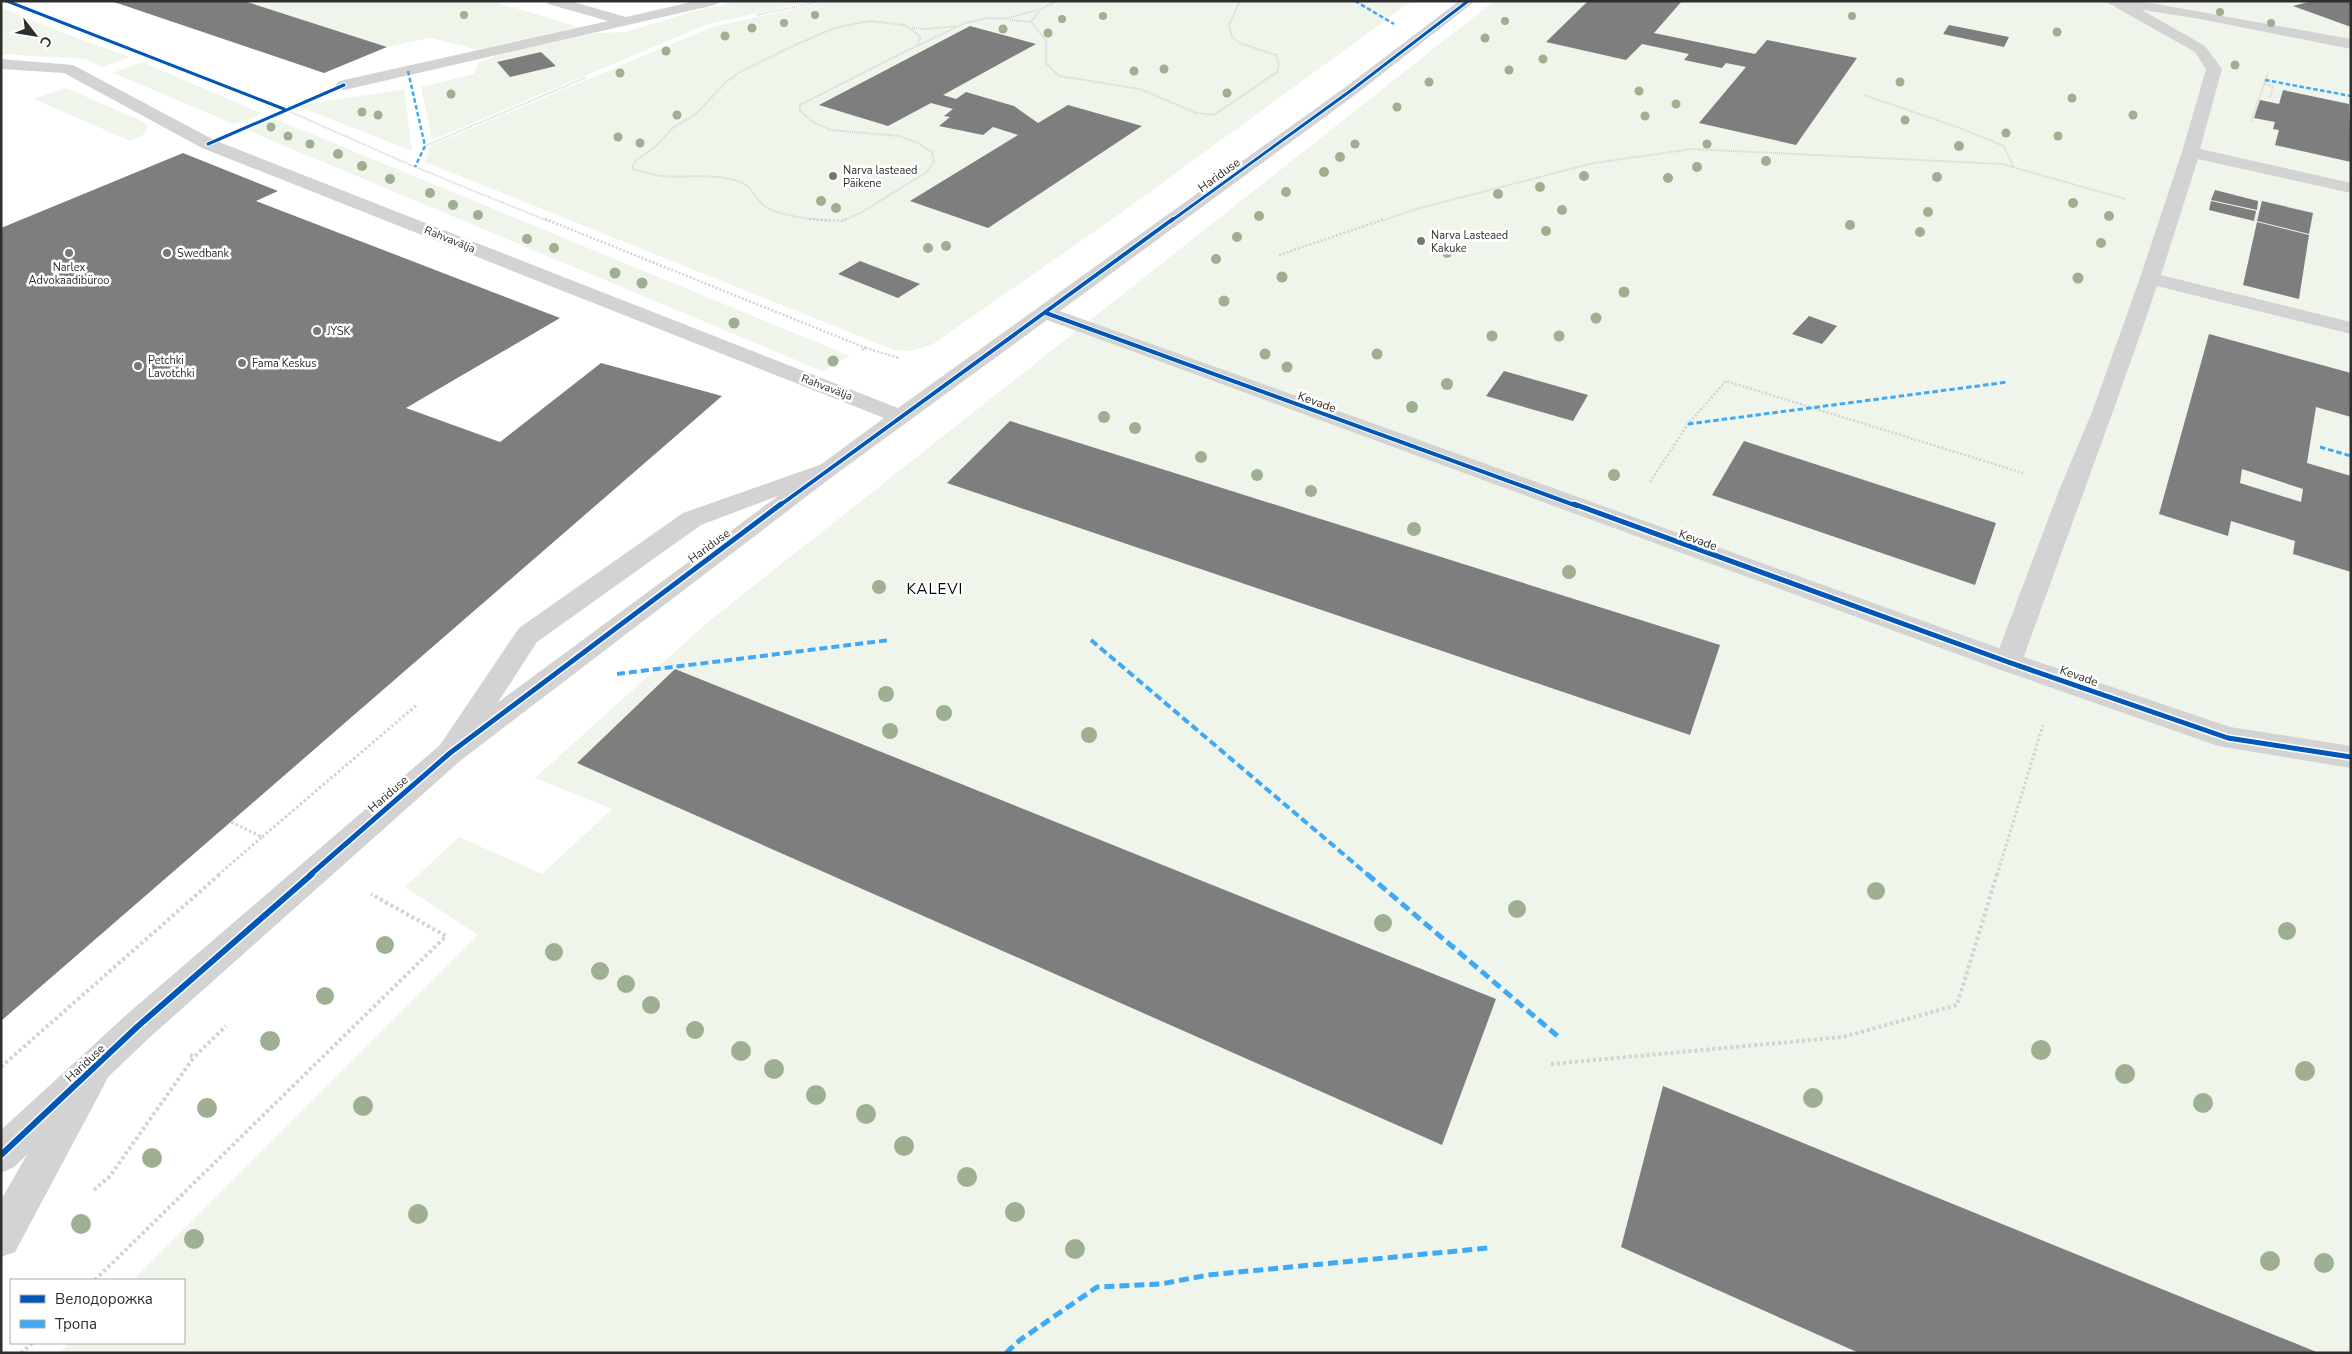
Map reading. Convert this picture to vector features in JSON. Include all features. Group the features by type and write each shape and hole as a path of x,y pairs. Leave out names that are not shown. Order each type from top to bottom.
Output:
{"street":[{"path":"553,1 626,22"},
{"path":"344,85 715,1"},
{"name":"Hariduse","path":"1,1155 137,1027 450,753 828,469 1353,89 1468,1"},
{"path":"2115,2 2200,15 2351,44"},
{"path":"2008,662 2072,488 2103,412 2150,278 2191,152 2214,69 2200,49 2115,2"},
{"name":"Rahvavälja","path":"1,64 67,68 86,76 208,144 902,416"},
{"path":"2191,152 2351,188"},
{"path":"2150,278 2351,328"},
{"name":"Kevade","path":"1046,313 2008,662 2228,738 2351,757"},
{"path":"450,753 528,635 692,519 828,469"},
{"path":"2312,751 2351,767"},
{"path":"1,1238 96,1067"}],"path":[{"path":"1004,19 1041,9 1057,1"},
{"path":"960,25 928,29 882,21 851,24 797,44 740,72 725,84 696,114 674,128 655,148 635,161 632,168 661,176 700,175 721,177 741,182 753,190 759,201 768,208 812,220 842,221 862,212 927,172 934,162 932,152 921,142 890,133 854,134 820,128 809,121 800,111 800,105 960,25 978,19 1004,19 1031,22 1046,36 1049,43 1046,63 1060,76 1071,80 1140,89 1196,113 1214,115 1277,72 1279,63 1276,55 1242,44 1232,37 1229,24 1240,1"},
{"path":"1031,22 1041,9"},
{"path":"909,27 922,37 916,46"},
{"path":"2264,84 2273,86 2270,98"},
{"path":"208,144 344,85"},
{"path":"1864,96 1960,128 2004,146 2014,166"},
{"path":"275,106 415,167 866,348"},
{"path":"1279,255 1444,201 1594,163 1692,149 2002,164 2171,212"},
{"path":"1623,523 1688,424 1726,381 2072,488"},
{"path":"1551,1064 1843,1036 1957,1005 2057,679"},
{"path":"1,1067 262,837 231,822"},
{"path":"96,1279 446,936 365,890"},
{"path":"21,1353 31,1344"}],"shaded area":[{"path":"244,1 492,1 578,27 478,50 431,38 387,47"},
{"path":"738,1 815,1 708,24 432,140 421,87 474,74 478,63 503,53 597,33 626,32 694,11"},
{"name":"Narva lasteaed Päikene","path":"829,1 1412,1 1121,213 933,344 911,351 894,350 425,162 430,146 712,27"},
{"path":"1494,1 2351,1 2351,1353 60,1353 69,1344 185,1344 185,1279 134,1279 478,935 405,887 459,837 542,874 612,809 535,778 708,622"},
{"path":"1,7 58,31 130,57 101,67 85,59 1,54"},
{"path":"142,62 263,114 234,124 113,73"},
{"path":"66,88 144,122 148,128 143,135 130,141 34,99"},
{"path":"404,89 412,151 297,106"},
{"path":"275,119 850,356 822,371 247,130"}],"building":[{"path":"244,1 387,47 324,73 114,2"},
{"path":"1588,1 1682,1 1654,33 1755,54 1767,40 1857,58 1796,145 1699,123 1746,67 1726,63 1722,68 1684,60 1689,54 1642,44 1626,60 1546,42"},
{"path":"2312,1 2351,1 2351,27 2293,6"},
{"path":"1949,25 2009,37 2004,47 1943,34"},
{"path":"970,26 1036,44 943,95 956,99 966,92 1014,106 1038,123 1068,105 1142,126 988,228 910,201 1018,135 993,127 983,135 939,126 950,117 944,116 953,109 931,103 888,126 819,105"},
{"path":"541,52 556,66 510,77 497,62"},
{"path":"2283,90 2349,104 2351,162 2275,145 2279,130 2273,129 2275,122 2254,118 2260,100 2279,104"},
{"path":"183,153 278,191 256,201 560,318 406,408 500,442 601,363 722,396 1,1021 1,228"},
{"path":"2215,190 2258,201 2257,210 2211,200"},
{"path":"2211,201 2256,211 2254,221 2209,210"},
{"path":"2262,201 2313,213 2309,234 2257,221"},
{"path":"2257,222 2309,235 2299,299 2243,285"},
{"path":"860,261 920,284 898,298 838,274"},
{"path":"1809,316 1837,326 1822,344 1792,334"},
{"path":"2209,334 2351,373 2351,417 2316,407 2307,463 2351,476 2351,572 2293,554 2295,541 2231,521 2228,536 2159,514","holes":["2242,469 2303,489 2301,502 2240,483"]},
{"path":"1504,371 1588,395 1573,421 1486,396"},
{"path":"1010,421 1720,645 1690,735 947,483"},
{"path":"1744,441 1996,523 1975,585 1712,495"},
{"path":"675,669 1496,999 1442,1145 577,763"},
{"path":"1663,1086 2319,1353 1859,1353 1621,1247"}],"marked path":[{"path":"1355,1 1394,24"},
{"path":"408,71 425,146 415,167"},
{"path":"2265,80 2351,96"},
{"path":"1688,424 2008,382"},
{"path":"2320,447 2351,456"},
{"path":"617,674 890,640"},
{"path":"1091,640 1561,1039"},
{"path":"1006,1353 1020,1340 1097,1287 1161,1284 1208,1275 1488,1248"}],"cycle path":[{"path":"7,1 284,109"},
{"path":"1,1155 137,1027 450,753 828,469 1353,89 1468,1"},
{"path":"208,144 344,85"},
{"path":"1046,313 2008,662 2228,738 2351,757"}],"place":[{"name":"Narva lasteaed Päikene","path":"833,176"},
{"name":"Narva Lasteaed Kakuke","path":"1421,241"},
{"name":"Narlex Advokaadibüroo","path":"69,253"},
{"name":"Swedbank","path":"167,253"},
{"name":"JYSK","path":"317,331"},
{"name":"Fama Keskus","path":"242,363"},
{"name":"Petchki Lavotchki","path":"138,366"}],"district":[{"name":"KALEVI","path":"935,589"}]}
